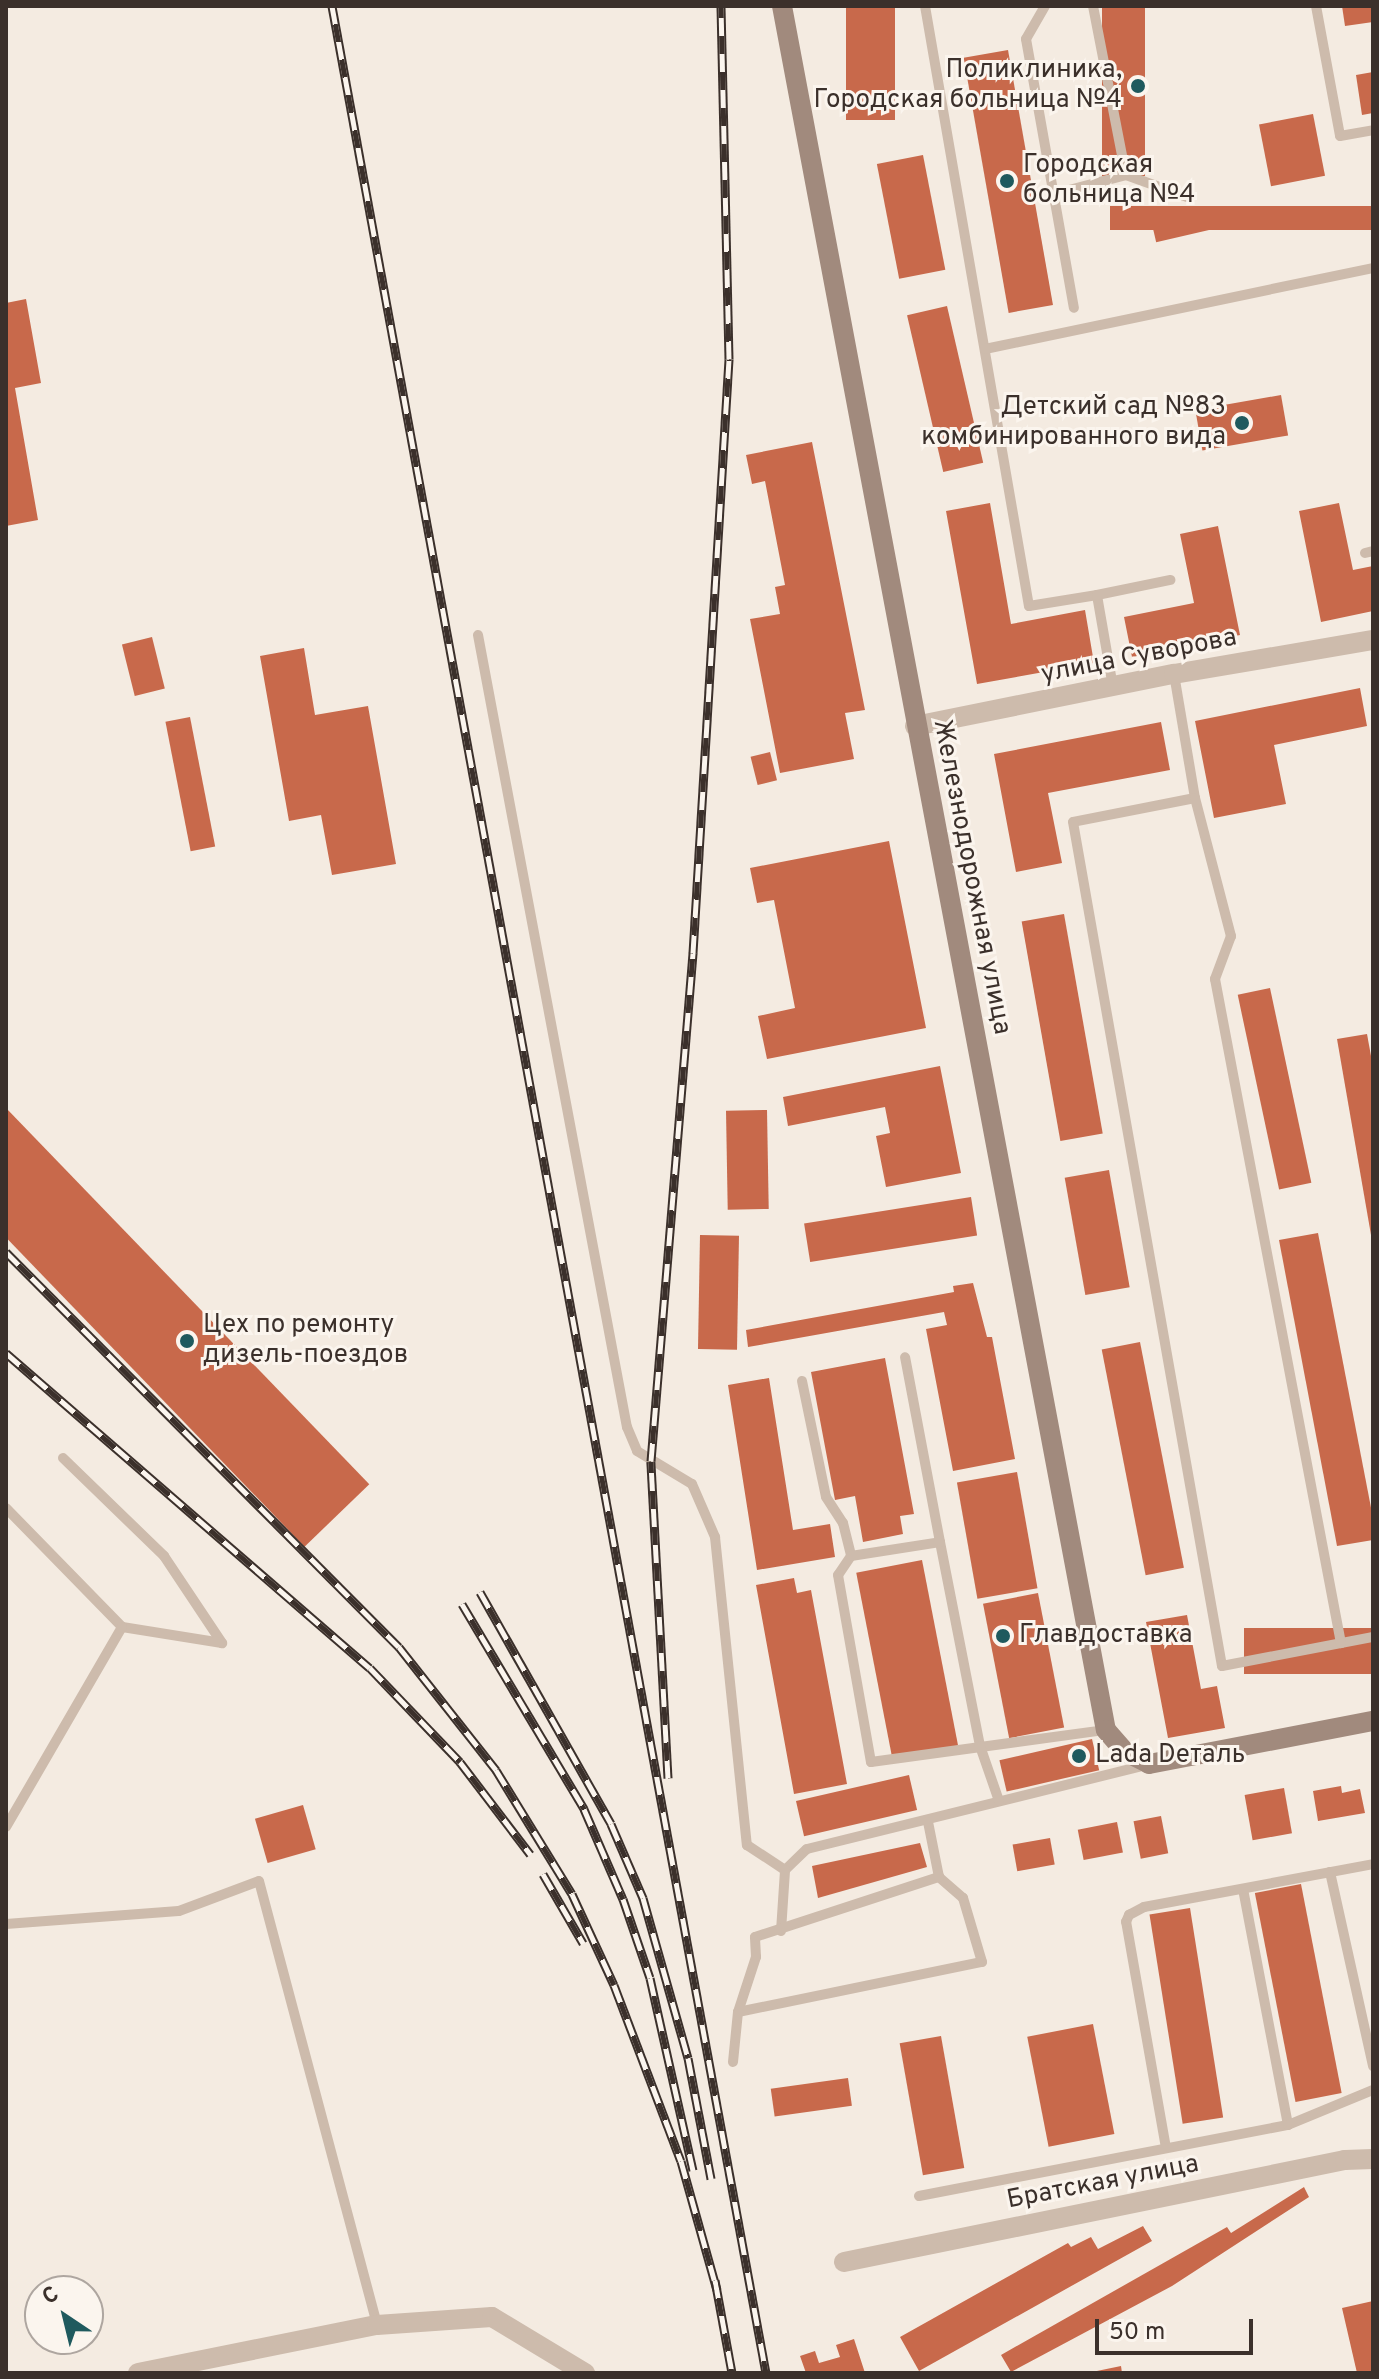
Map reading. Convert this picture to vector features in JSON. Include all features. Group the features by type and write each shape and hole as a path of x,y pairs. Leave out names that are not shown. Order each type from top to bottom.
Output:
{"main road":[{"name":"Железнодорожная улица","path":"782,6 1106,1730 1124,1751 1149,1764"},
{"path":"1149,1764 1373,1721"}],"street":[{"name":"улица Суворова","path":"915,726 1114,689 1174,674 1373,640"},
{"name":"Братская улица","path":"844,2262 1345,2160 1373,2159"},
{"path":"138,2373 377,2325 492,2317 585,2373"}],"lane":[{"path":"925,6 1029,606 1170,580"},
{"path":"1045,6 1026,39 1074,308"},
{"path":"1093,6 1126,175"},
{"path":"1316,6 1340,136 1373,130"},
{"path":"1054,194 1126,175 1187,197"},
{"path":"985,349 1373,268"},
{"path":"1097,595 1114,689"},
{"path":"478,635 627,1427 637,1451 692,1484 715,1537 747,1845 785,1870"},
{"path":"1174,674 1195,798 1231,936 1215,979 1341,1643"},
{"path":"1195,798 1073,822 1222,1666 1373,1637"},
{"path":"905,1357 980,1746 999,1801"},
{"path":"802,1381 826,1497 843,1523 851,1556"},
{"path":"6,1508 122,1627 222,1643 164,1556 63,1458"},
{"path":"940,1542 851,1556 838,1575 871,1762 1106,1730"},
{"path":"6,1827 122,1627"},
{"path":"781,1931 785,1870 807,1849 928,1822 1149,1764"},
{"path":"738,2012 982,1962 963,1898 939,1877 928,1822"},
{"path":"1166,2148 1126,1922 1144,1907 1373,1864"},
{"path":"1330,1872 1373,2066"},
{"path":"733,2062 738,2012 756,1957 755,1937 939,1877"},
{"path":"6,1924 179,1911 259,1881 377,2325"},
{"path":"1243,1889 1288,2125"},
{"path":"919,2196 1288,2125 1373,2090"}],"building":[{"path":"846,6 895,6 895,120 846,120"},
{"name":"Поликлиника, Городская больница №4","path":"1102,6 1145,6 1145,176 1102,176"},
{"path":"1342,6 1373,6 1373,22 1345,26"},
{"name":"Городская больница №4","path":"1008,50 1053,305 1009,313 964,58"},
{"path":"1373,72 1373,113 1362,115 1356,75"},
{"path":"1313,114 1325,176 1271,186 1259,124"},
{"path":"923,155 945,270 899,279 877,164"},
{"path":"1110,206 1373,206 1373,230 1110,230"},
{"path":"1233,206 1237,224 1156,242 1152,225"},
{"path":"26,299 41,383 15,388 38,520 6,526 6,303"},
{"path":"947,306 983,463 943,472 907,315"},
{"name":"Детский сад №83 комбинированного вида","path":"1281,395 1288,435 1202,450 1195,410"},
{"path":"812,442 865,710 845,713 854,759 780,773 750,619 780,614 775,587 785,585 765,481 752,484 746,455"},
{"path":"990,503 1011,624 1085,610 1094,663 977,684 946,511"},
{"path":"1339,503 1353,570 1373,566 1373,611 1321,622 1299,511"},
{"path":"1218,526 1240,635 1132,657 1124,617 1194,603 1180,534"},
{"path":"152,637 165,688 135,696 122,644"},
{"path":"304,648 315,715 368,706 396,864 332,875 321,815 289,821 260,656"},
{"path":"1360,688 1367,726 1274,745 1286,804 1214,818 1195,721"},
{"path":"190,717 215,847 191,851 165,722"},
{"path":"1161,722 1170,770 1048,793 1062,863 1016,872 994,754"},
{"path":"770,752 777,780 758,785 751,757"},
{"path":"889,841 926,1028 767,1059 758,1016 795,1008 774,900 757,903 750,868"},
{"path":"1064,914 1103,1134 1060,1141 1022,921"},
{"path":"1270,988 1311,1183 1279,1190 1238,995"},
{"path":"1367,1034 1373,1067 1371,1235 1337,1039"},
{"path":"940,1066 961,1173 886,1187 876,1136 890,1133 885,1107 788,1126 783,1097"},
{"name":"Цех по ремонту дизель-поездов","path":"6,1108 369,1484 305,1547 6,1238"},
{"path":"767,1110 769,1209 728,1210 726,1111"},
{"path":"1109,1170 1130,1287 1085,1295 1065,1178"},
{"path":"971,1197 977,1236 810,1262 804,1223"},
{"path":"1318,1233 1373,1518 1373,1540 1337,1546 1279,1240"},
{"path":"700,1235 739,1236 737,1350 698,1349"},
{"path":"973,1283 987,1337 992,1337 1015,1459 953,1471 926,1329 947,1325 944,1312 748,1347 746,1330 954,1292 953,1286"},
{"path":"1140,1342 1184,1568 1146,1575 1102,1349"},
{"path":"885,1358 914,1514 900,1516 903,1534 863,1542 855,1496 835,1500 811,1372"},
{"path":"769,1378 793,1530 830,1524 835,1557 757,1570 728,1385"},
{"path":"1017,1472 1037,1588 977,1599 957,1483"},
{"path":"922,1560 958,1747 892,1759 856,1573"},
{"path":"794,1578 797,1593 811,1590 847,1784 794,1794 756,1585"},
{"path":"1038,1593 1064,1727 1009,1738 983,1604"},
{"path":"1187,1615 1201,1689 1217,1686 1225,1728 1168,1738 1146,1622"},
{"path":"1244,1628 1373,1628 1373,1674 1244,1674"},
{"path":"1092,1739 1099,1770 1007,1792 999,1760"},
{"path":"909,1775 917,1810 804,1836 796,1801"},
{"path":"1341,1786 1342,1793 1360,1789 1365,1813 1318,1821 1313,1791"},
{"path":"1284,1788 1292,1833 1253,1840 1245,1795"},
{"path":"303,1805 316,1849 268,1863 255,1819"},
{"path":"1161,1816 1168,1853 1141,1859 1134,1821"},
{"path":"1117,1822 1123,1852 1084,1860 1078,1830"},
{"path":"1050,1838 1055,1865 1017,1871 1013,1845"},
{"path":"920,1843 927,1867 818,1898 812,1866"},
{"path":"1301,1884 1342,2093 1296,2102 1255,1893"},
{"path":"1190,1908 1223,2117 1183,2124 1150,1914"},
{"path":"1093,2024 1114,2134 1049,2147 1027,2037"},
{"path":"941,2036 964,2168 923,2175 900,2043"},
{"path":"848,2078 852,2106 775,2117 771,2089"},
{"path":"1304,2187 1309,2197 1172,2286 1011,2372 1001,2355 1227,2227 1231,2233"},
{"path":"1143,2226 1152,2241 919,2371 900,2337 1068,2243 1071,2247 1091,2237 1098,2249"},
{"path":"1373,2301 1373,2373 1357,2373 1342,2308"},
{"path":"854,2339 865,2373 806,2373 800,2356 815,2351 819,2363 840,2357 836,2345"},
{"path":"1121,2366 1122,2373 1092,2372"}],"railway":[{"path":"332,6 766,2373"},
{"path":"668,1778 651,1461 693,953 729,359 721,6"},
{"path":"6,1252 399,1647 496,1770 572,1894 614,1985 681,2161 717,2290"},
{"path":"6,1353 370,1668 460,1762 530,1854"},
{"path":"480,1592 611,1824 643,1898 688,2058 711,2179"},
{"path":"462,1604 584,1809 623,1899 650,1978 693,2170"},
{"path":"543,1874 583,1943"},
{"path":"715,2280 732,2373"}],"place":[{"name":"Поликлиника, Городская больница №4","path":"1138,86"},
{"name":"Городская больница №4","path":"1007,181"},
{"name":"Детский сад №83 комбинированного вида","path":"1242,423"},
{"name":"Цех по ремонту дизель-поездов","path":"187,1341"},
{"name":"Главдоставка","path":"1003,1636"},
{"name":"Lada Dеталь","path":"1079,1756"}]}
